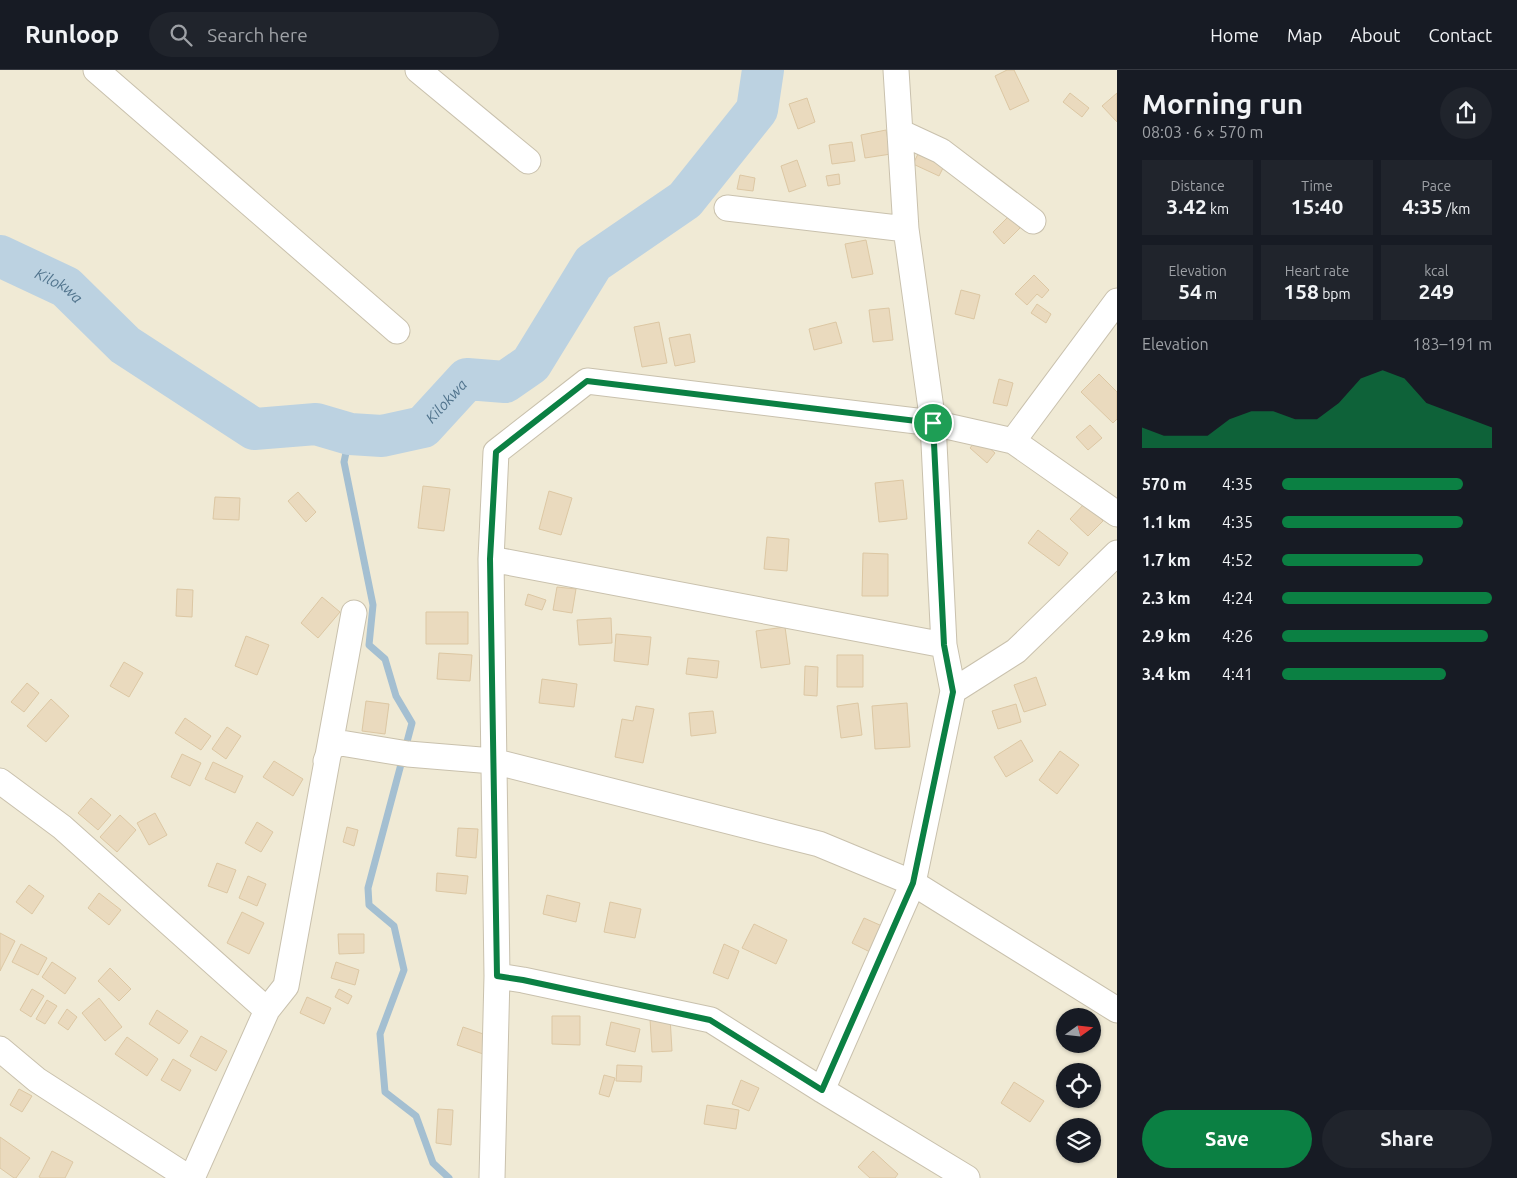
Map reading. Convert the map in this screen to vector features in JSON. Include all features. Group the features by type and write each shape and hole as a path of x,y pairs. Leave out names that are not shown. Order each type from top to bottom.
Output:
{"street":[{"path":"96,70 397,331"},
{"path":"418,70 528,161"},
{"path":"822,1090 913,883 953,692 944,645 933,423 906,229 896,70"},
{"path":"900,132 941,150 1033,221"},
{"path":"727,208 906,229"},
{"path":"1013,441 1117,301"},
{"path":"492,1178 497,976 490,559 496,452 587,381 933,423 1013,441 1117,514"},
{"path":"953,692 1016,651 1117,553"},
{"path":"490,559 944,645"},
{"path":"0,1049 37,1080 191,1178 267,1010 286,986 354,613"},
{"path":"326,761 331,747 341,743 402,753 493,761 819,844 913,883 1117,1010"},
{"path":"0,781 62,828 267,1010"},
{"path":"497,976 710,1020 967,1178"}],"shaded area":[{"path":"0,70 1117,70 1117,1178 0,1178"}],"building":[{"path":"1007,70 1014,70 1029,101 1010,110 995,76"},
{"path":"1070,93 1089,108 1082,117 1063,102"},
{"path":"1117,93 1117,122 1102,106"},
{"path":"807,98 815,122 798,129 789,104"},
{"path":"886,130 891,154 865,158 861,135"},
{"path":"852,142 855,161 832,164 829,145"},
{"path":"919,152 945,164 939,176 913,164"},
{"path":"797,160 806,186 789,192 781,166"},
{"path":"839,174 840,184 828,186 826,176"},
{"path":"740,175 755,178 753,191 737,189"},
{"path":"1009,216 1020,228 1004,244 993,232"},
{"path":"866,240 873,274 852,278 845,244"},
{"path":"1034,275 1049,290 1042,298 1037,294 1027,305 1015,294"},
{"path":"961,290 980,295 974,319 955,314"},
{"path":"1037,304 1051,314 1046,323 1031,313"},
{"path":"889,308 893,340 873,342 869,310"},
{"path":"659,322 667,363 642,367 634,327"},
{"path":"836,322 842,343 814,350 809,329"},
{"path":"690,334 695,362 675,366 669,338"},
{"path":"1099,374 1117,392 1117,419 1113,423 1081,392"},
{"path":"999,379 1013,383 1007,406 993,403"},
{"path":"1090,425 1102,438 1088,450 1076,437"},
{"path":"978,438 995,453 987,463 970,448"},
{"path":"903,480 907,519 879,522 875,483"},
{"path":"423,486 450,489 444,531 418,528"},
{"path":"549,491 572,498 561,535 539,529"},
{"path":"298,492 316,512 306,522 288,501"},
{"path":"215,497 240,498 239,520 213,519"},
{"path":"1085,503 1103,521 1088,536 1070,519"},
{"path":"1038,530 1068,553 1059,566 1028,543"},
{"path":"767,537 789,539 787,571 764,569"},
{"path":"863,553 888,554 888,596 862,596"},
{"path":"557,587 576,589 572,613 553,610"},
{"path":"177,589 193,590 192,617 176,616"},
{"path":"528,594 546,600 542,610 525,605"},
{"path":"322,597 340,612 318,638 301,623"},
{"path":"426,612 468,612 468,644 426,644"},
{"path":"611,618 612,643 579,645 577,620"},
{"path":"785,627 790,664 761,668 756,631"},
{"path":"616,634 651,637 648,665 614,661"},
{"path":"246,636 269,645 257,675 235,666"},
{"path":"439,653 472,655 470,681 437,679"},
{"path":"837,655 863,655 863,687 837,687"},
{"path":"688,658 719,661 717,678 686,674"},
{"path":"124,662 143,673 129,697 110,686"},
{"path":"805,666 818,667 817,696 804,695"},
{"path":"1036,677 1046,705 1024,712 1014,685"},
{"path":"542,679 577,684 574,707 539,703"},
{"path":"27,683 39,693 24,712 11,702"},
{"path":"51,699 69,716 46,742 27,726"},
{"path":"366,701 389,704 385,734 362,731"},
{"path":"858,703 862,735 841,738 837,706"},
{"path":"907,703 910,747 875,749 872,706"},
{"path":"1016,704 1021,722 998,729 992,711"},
{"path":"636,706 654,709 643,763 615,757 622,719 633,721"},
{"path":"713,711 716,733 691,736 689,713"},
{"path":"185,718 211,736 201,750 175,733"},
{"path":"227,727 241,736 226,759 212,749"},
{"path":"1021,740 1033,761 1006,777 994,757"},
{"path":"1060,751 1079,765 1057,794 1039,780"},
{"path":"182,754 201,763 190,786 171,777"},
{"path":"274,761 303,779 293,796 263,777"},
{"path":"213,762 243,776 235,793 205,779"},
{"path":"91,798 111,815 98,830 78,813"},
{"path":"155,813 167,835 149,845 137,823"},
{"path":"120,815 136,830 117,852 100,837"},
{"path":"257,822 273,832 261,852 245,843"},
{"path":"347,827 358,830 354,846 343,842"},
{"path":"458,828 478,829 476,858 456,856"},
{"path":"217,863 236,870 227,893 208,886"},
{"path":"437,873 468,876 466,894 436,891"},
{"path":"248,876 266,884 257,906 239,898"},
{"path":"29,885 44,896 32,914 16,902"},
{"path":"99,893 121,910 109,925 88,908"},
{"path":"547,895 580,903 576,922 543,914"},
{"path":"610,902 641,909 635,938 604,932"},
{"path":"242,912 264,923 249,954 227,943"},
{"path":"864,918 882,926 870,952 852,943"},
{"path":"754,924 787,940 776,964 742,948"},
{"path":"0,933 15,941 0,971"},
{"path":"338,934 364,934 364,953 339,954"},
{"path":"21,944 47,958 38,975 12,962"},
{"path":"724,944 739,951 728,979 713,973"},
{"path":"52,962 76,978 65,994 42,977"},
{"path":"336,962 359,970 355,985 331,978"},
{"path":"110,968 131,989 119,1001 98,981"},
{"path":"32,989 44,996 31,1017 20,1010"},
{"path":"339,989 352,996 348,1004 335,997"},
{"path":"307,997 331,1008 324,1024 300,1013"},
{"path":"99,998 122,1027 105,1041 82,1013"},
{"path":"47,1000 57,1006 45,1024 36,1019"},
{"path":"67,1009 77,1017 68,1030 58,1023"},
{"path":"157,1010 188,1031 179,1044 149,1024"},
{"path":"552,1016 580,1016 580,1045 552,1044"},
{"path":"670,1017 672,1051 652,1052 650,1019"},
{"path":"611,1022 640,1029 635,1052 606,1045"},
{"path":"463,1027 492,1037 486,1055 457,1045"},
{"path":"201,1036 227,1051 216,1071 190,1056"},
{"path":"127,1037 158,1059 147,1076 115,1054"},
{"path":"173,1059 191,1070 180,1091 161,1080"},
{"path":"617,1065 642,1066 641,1082 616,1081"},
{"path":"604,1075 615,1078 609,1097 599,1094"},
{"path":"741,1080 759,1088 749,1111 732,1104"},
{"path":"1014,1082 1044,1101 1030,1122 1001,1103"},
{"path":"19,1089 32,1096 22,1112 10,1105"},
{"path":"707,1105 739,1110 736,1129 704,1124"},
{"path":"438,1109 453,1110 451,1145 436,1143"},
{"path":"0,1137 30,1158 16,1178 0,1168"},
{"path":"52,1151 73,1162 65,1178 39,1177"},
{"path":"873,1151 898,1174 895,1178 870,1178 858,1167"}],"waterway":[{"name":"Kilokwa","path":"0,256 66,287 125,345 254,429 316,424 350,434 382,436 423,427 467,379 505,382 531,364 593,263 685,200 757,110 763,70"},
{"path":"350,434 344,462 373,605 369,645 385,659 396,696 412,723 368,888 369,905 394,926 404,970 380,1034 385,1092 416,1116 433,1163 449,1178"}],"route":[{"path":"587,381 933,423 944,645 953,692 913,883 822,1090 710,1020 497,976 490,559 496,452 587,381"}]}
